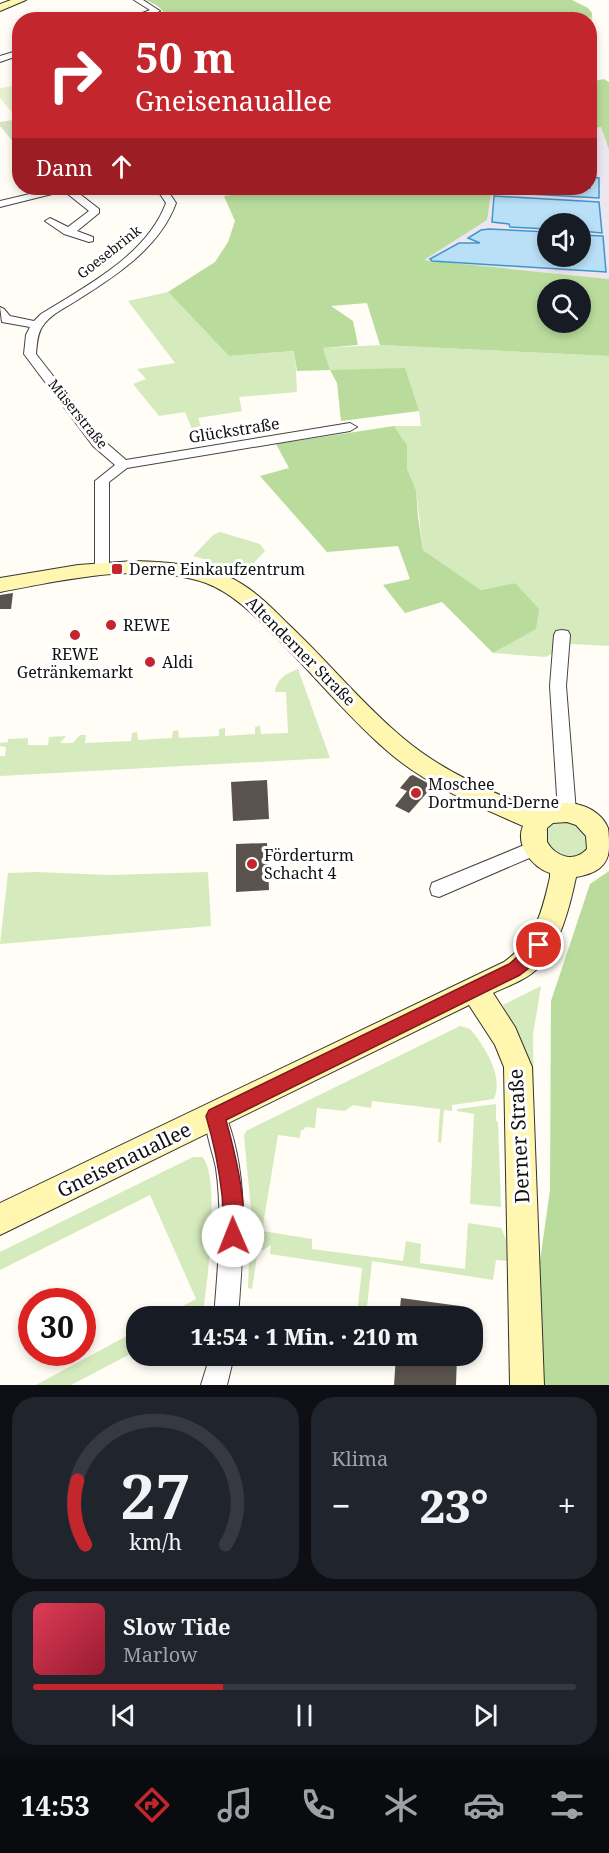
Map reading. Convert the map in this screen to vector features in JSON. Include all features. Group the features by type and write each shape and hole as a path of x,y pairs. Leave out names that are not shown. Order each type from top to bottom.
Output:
{"main road":[{"path":"0,8 21,0"},
{"name":"Altenderner Straße","path":"0,585 102,569 178,571 211,577 246,596 310,656 394,743 413,758 437,774 480,796 537,821"},
{"path":"567,812 601,823 602,845 597,856 584,865 564,867 548,861 534,848 531,833 537,821 550,813 567,812"},
{"path":"474,989 514,969 534,952 555,906 564,867"},
{"name":"Gneisenauallee","path":"0,1220 474,989"},
{"name":"Derner Straße","path":"474,989 499,1024 514,1053 518,1067 527,1342 526,1385"}],"street":[{"path":"138,0 156,11 153,12"},
{"path":"5,199 27,195"},
{"path":"68,232 83,223 95,211 75,195"},
{"name":"Goesebrink","path":"37,325 45,316 116,268 157,232 170,213 171,203 166,195"},
{"path":"50,221 68,232 89,239"},
{"path":"0,311 6,319 37,325"},
{"name":"Müserstraße","path":"37,325 32,334 30,354 98,443 123,465 102,481 102,569"},
{"name":"Glückstraße","path":"123,465 350,427"},
{"path":"562,635 558,686 567,812"},
{"path":"439,889 534,848"},
{"path":"215,1116 227,1159 232,1200 233,1236 227,1306"},
{"path":"214,1385 219,1366"}],"shaded area":[{"path":"601,127 609,150 609,279 423,260 486,220 491,195 597,195 597,128"}],"green space":[{"path":"146,0 572,0 591,12 163,12"},
{"path":"604,79 609,82 609,150 601,127 597,128 597,80"},
{"path":"12,86 12,112 0,98 0,88"},
{"path":"12,120 12,141 0,126 0,122"},
{"path":"491,195 487,220 424,260 609,279 609,356 380,345 367,303 331,306 353,321 358,345 323,348 330,370 297,371 294,351 229,356 168,292 215,262 228,242 235,221 224,196"},
{"path":"168,292 229,356 295,351 297,392 239,397 242,411 198,418 201,427 192,429 185,412 159,416 133,384 146,379 137,369 175,363 128,301"},
{"path":"380,345 609,356 609,646 572,644 545,657 493,653 535,629 515,583 481,590 423,550 416,490 407,469 407,445 394,426 421,426 419,411 330,370 323,348"},
{"path":"405,368 419,411 341,421 337,383 330,370"},
{"path":"394,426 407,445 407,469 416,490 423,550 481,590 515,583 539,609 536,629 493,653 442,602 405,613 383,585 410,579 398,546 327,552 260,476 289,468 276,444"},
{"path":"220,532 260,544 265,551 246,571 236,567 230,573 201,564 204,559 193,556 213,535"},
{"path":"298,669 330,758 0,776 0,756 5,756 6,747 0,746 0,743 8,742 8,739 28,738 28,745 48,745 49,737 66,736 60,743 73,743 80,735 86,735 85,743 131,741 132,733 137,732 138,740 172,738 173,731 178,730 179,738 219,736 219,729 225,728 225,736 255,734 255,727 260,726 261,734 288,733 286,692 275,692 283,677"},
{"path":"557,821 574,825 584,834 588,845 580,855 570,857 547,849 545,827"},
{"path":"609,871 609,1385 541,1385 540,1261 550,1190 551,1001 590,884"},
{"path":"208,872 211,926 0,944 8,873 109,875"},
{"path":"541,986 533,1035 534,1100 530,1099 503,1005"},
{"path":"460,1026 470,1029 491,1061 496,1081 494,1099 452,1105 452,1111 444,1110 441,1143 438,1142 440,1109 372,1101 371,1108 353,1105 345,1111 317,1108 315,1128 305,1127 301,1130 300,1138 278,1135 262,1231 312,1239 312,1249 403,1261 406,1241 421,1244 420,1263 465,1269 468,1223 501,1228 506,1239 507,1261 496,1260 493,1280 372,1261 367,1306 358,1306 362,1268 270,1254 271,1245 258,1250 252,1289 248,1288 251,1209 244,1136 246,1131"},
{"path":"496,1104 501,1207 470,1204 474,1114 457,1111 457,1109"},
{"path":"193,1157 202,1157 208,1167 212,1208 204,1306 183,1306 196,1299 150,1195 0,1270 0,1252"},
{"path":"126,1336 126,1356 71,1385 36,1385 71,1366 96,1366 96,1353"}],"water":[{"path":"597,178 599,178 599,198 546,195 597,195"},
{"path":"494,196 599,202 602,233 591,232 591,213 537,213 537,228 510,227 509,224 492,222"},
{"path":"481,230 537,231 537,267 591,267 591,235 603,236 606,272 432,261 430,259 459,243 480,243 468,238"}],"building":[{"path":"13,593 11,609 0,609 0,595"},
{"name":"Moschee Dortmund-Derne","path":"413,775 433,786 409,813 395,806 407,791 400,788"},
{"path":"267,780 269,819 233,821 231,782"},
{"name":"Förderturm Schacht 4","path":"267,843 269,890 236,892 236,844"},
{"path":"401,1298 460,1306 400,1306"},
{"path":"395,1366 457,1366 456,1385 394,1385"}],"place":[{"name":"Derne Einkaufzentrum","path":"117,569"},
{"name":"REWE","path":"111,625"},
{"name":"REWE Getränkemarkt","path":"75,635"},
{"name":"Aldi","path":"150,662"},
{"name":"Moschee Dortmund-Derne","path":"416,793"},
{"name":"Förderturm Schacht 4","path":"252,864"}],"route":[{"path":"233,1236 227,1159 215,1116 514,969 529,959 539,945"}]}
